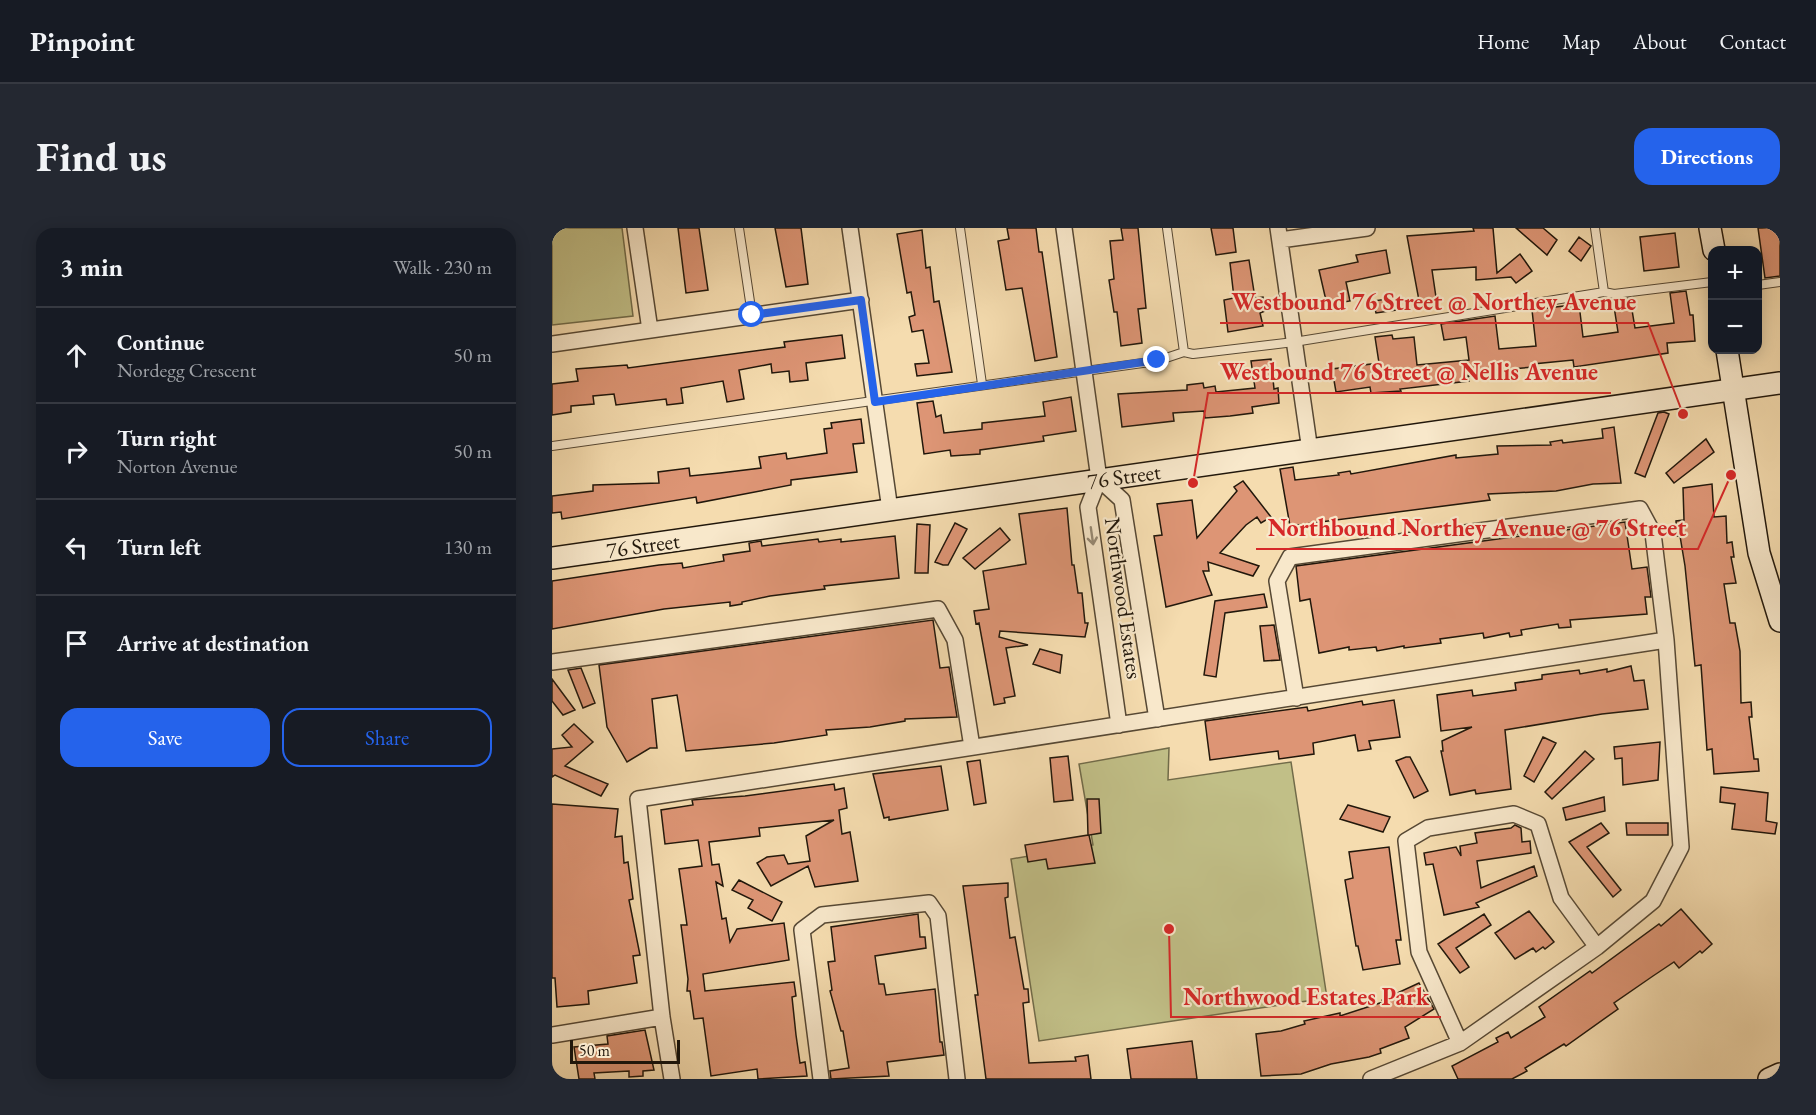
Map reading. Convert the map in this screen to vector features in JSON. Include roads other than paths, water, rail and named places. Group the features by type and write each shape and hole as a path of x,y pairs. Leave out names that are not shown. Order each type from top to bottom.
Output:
{"street":[{"path":"635,228 650,330"},
{"path":"850,228 890,510"},
{"path":"1064,228 1100,480"},
{"path":"1310,451 1279,234 1367,228"},
{"path":"1710,228 1713,246"},
{"path":"552,344 861,300"},
{"path":"1728,354 1759,553 1780,621"},
{"name":"76 Street","path":"552,558 1780,383"},
{"name":"Northwood Estates","path":"1119,725 1088,507 1100,480 1122,500 1157,719"},
{"path":"1296,698 1277,581 1290,557 1640,509 1653,533 1666,640 1681,847 1653,901 1597,947 1460,1043 1371,1079"},
{"path":"552,662 938,609 955,639 972,747"},
{"path":"672,1079 662,1017 639,799 1666,640"},
{"path":"1460,1043 1419,952 1406,841 1428,828 1514,814 1538,824 1561,898 1597,947"},
{"path":"821,1079 802,930 822,915 929,903 938,916 957,1079"},
{"path":"552,1035 662,1017"},
{"path":"1769,1079 1780,1074"}],"lane":[{"path":"739,228 752,315"},
{"path":"960,228 982,384"},
{"path":"1167,228 1184,352"},
{"path":"1595,228 1604,292"},
{"path":"1762,284 1780,282"},
{"path":"552,446 875,402 982,384 1157,360 1184,352 1193,354 1294,342 1604,292 1614,294 1708,283"}],"place":[{"name":"Westbound 76 Street @ Northey Avenue","path":"1683,414"},
{"name":"Northbound Northey Avenue @ 76 Street","path":"1731,475"},
{"name":"Westbound 76 Street @ Nellis Avenue","path":"1193,483"},
{"name":"Northwood Estates Park","path":"1169,929"}]}
